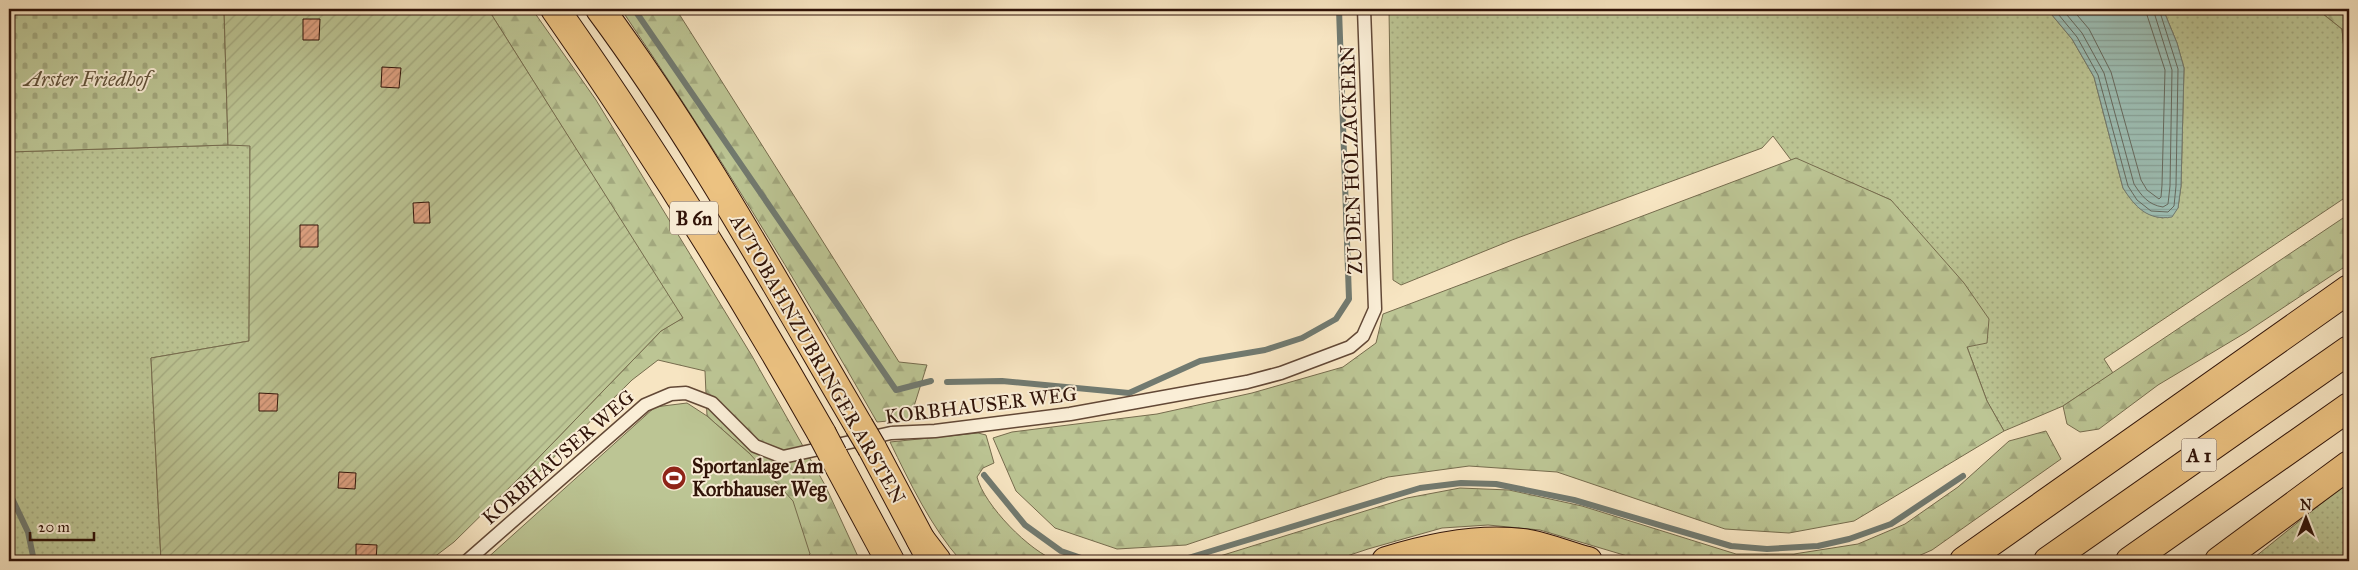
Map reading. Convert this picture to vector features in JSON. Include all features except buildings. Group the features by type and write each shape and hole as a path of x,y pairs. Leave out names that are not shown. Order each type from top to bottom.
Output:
{"highway":[{"name":"AUTOBAHNZUBRINGER ARSTEN","path":"555,9 679,193 763,330 890,561"},
{"name":"AUTOBAHNZUBRINGER ARSTEN","path":"600,9 680,126 760,254 866,437 930,554"},
{"path":"1964,560 2349,289"},
{"name":"A 1","path":"2048,561 2349,350"},
{"name":"A 1","path":"2130,561 2349,407"},
{"path":"2219,561 2349,465"},
{"path":"1386,561 1444,547 1487,542 1529,544 1588,561"}],"lane":[{"name":"ZU DEN HOLZACKERN","path":"1364,9 1375,309"},
{"name":"KORBHAUSER WEG","path":"467,561 645,405 671,394 686,393 712,403 755,446 784,457 892,434 935,431 1070,414 1247,382 1281,373 1350,347 1363,336 1375,309"}],"green space":[{"name":"Arster Friedhof","path":"9,9 224,9 228,145 9,152"},
{"path":"224,9 488,9 683,318 661,331 517,480 454,542 429,561 161,561 151,358 249,341 250,146 228,145"},
{"path":"488,9 532,9 596,100 752,356 825,485 860,561 803,561 810,554 750,454 707,416 705,371 658,360 632,380 528,483 517,480 661,331 682,318"},
{"path":"621,9 676,9 899,362 927,365 910,419 877,422 753,213"},
{"path":"1389,9 2047,9 2072,39 2094,77 2123,188 2131,199 2144,211 2163,218 2178,208 2181,186 2184,68 2177,43 2163,9 2317,9 2342,29 2349,98 2349,195 2104,359 2113,373 2063,406 2004,431 1987,401 1967,347 1891,200 1796,159 1791,160 1773,136 1762,148 1512,240 1401,285 1393,280"},
{"path":"2317,9 2349,9 2349,98 2342,29"},
{"path":"250,145 249,341 151,358 161,561 17,561 9,540 9,152"},
{"path":"1796,158 1891,200 1964,283 1989,319 1987,343 1967,347 1987,401 2004,431 1854,521 1789,533 1725,529 1557,472 1469,466 1388,477 1186,545 1117,549 1055,528 1016,491 993,438 1012,432 1157,414 1252,393 1343,367 1376,343 1383,314"},
{"path":"2349,214 2349,264 2245,333 2158,385 2099,429 2080,432 2067,424 2063,406"},
{"name":"Sportanlage Am Korbhauser Weg","path":"687,403 707,416 750,454 793,501 810,554 803,561 484,561 655,407"},
{"path":"2046,431 2061,459 1932,550 1907,561 1644,561 1540,530 1488,525 1442,528 1332,561 1204,561 1407,498 1460,488 1509,490 1582,506 1736,554 1794,554 1858,544 1905,524 1958,487 2009,441"},
{"path":"978,433 986,435 994,463 983,468 977,477 989,501 998,514 1022,538 1046,556 1057,561 961,561 940,534 913,489 890,442"},
{"path":"2349,481 2349,561 2250,561"},
{"path":"1494,551 1559,561 1419,561"}],"water":[{"path":"2047,9 2163,9 2177,43 2184,68 2181,186 2178,208 2172,217 2163,218 2149,215 2137,207 2123,188 2094,77 2072,39"}],"waterway":[{"path":"634,9 896,390 931,381"},
{"path":"947,382 1002,381 1129,393 1200,361 1265,350 1302,338 1336,319 1349,299 1339,9"},
{"path":"984,475 1025,525 1061,551 1090,561"},
{"path":"1168,561 1188,558 1420,488 1461,483 1496,484 1574,500 1731,546 1767,549 1818,546 1849,539 1891,524 1963,476"},
{"path":"9,492 28,532 34,561"}],"place":[{"name":"Sportanlage Am Korbhauser Weg","path":"674,478"}]}
